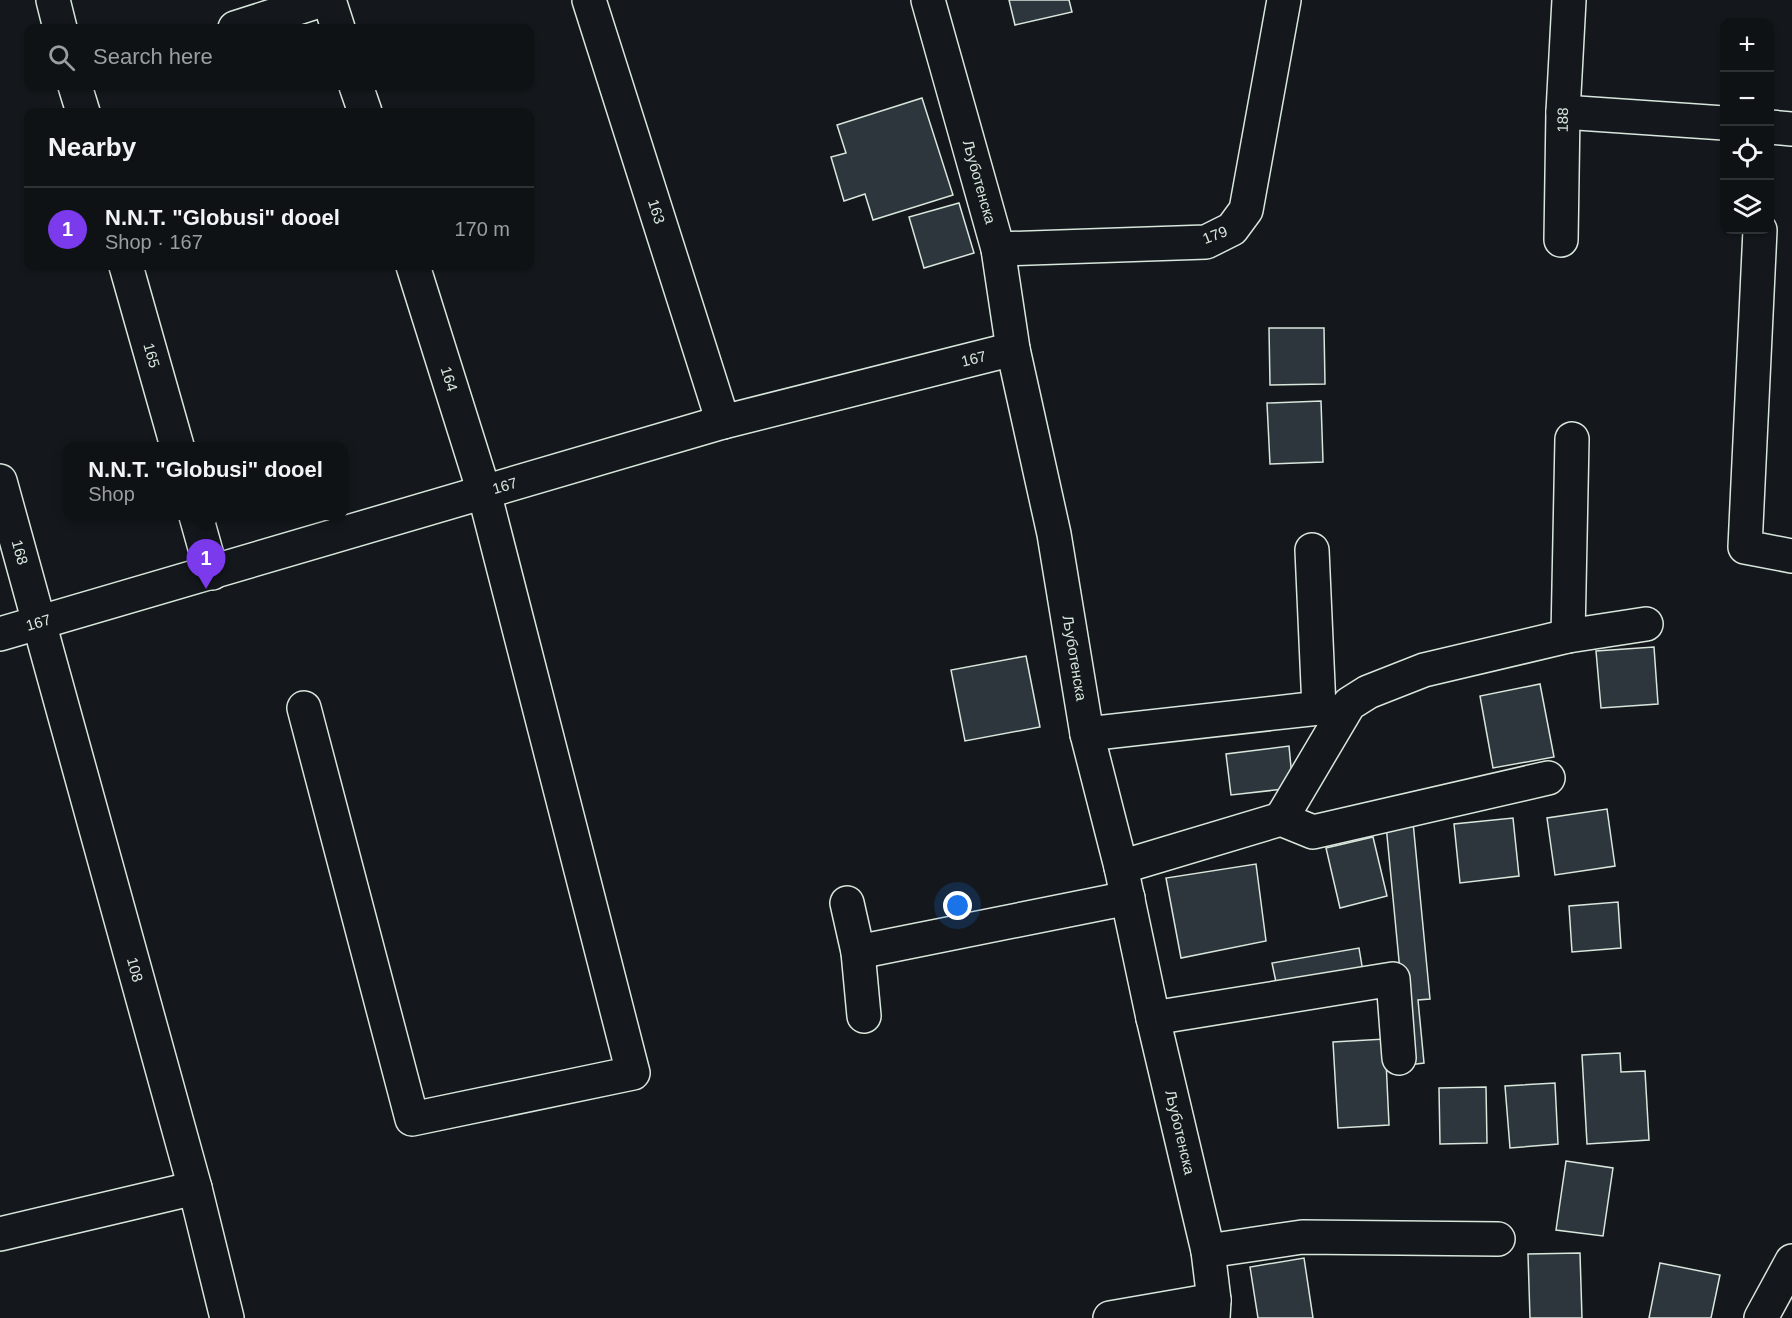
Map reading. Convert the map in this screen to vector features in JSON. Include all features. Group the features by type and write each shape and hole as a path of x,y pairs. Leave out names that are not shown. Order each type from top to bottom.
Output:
{"street":[{"path":"53,0 59,24"},
{"path":"247,24 322,0"},
{"path":"329,0 337,24"},
{"name":"163","path":"589,0 723,422"},
{"name":"Љуботенска","path":"928,0 998,249 1013,349 1054,534 1087,734 1125,883 1153,1017 1208,1251 1213,1309"},
{"name":"179","path":"998,249 1206,242 1232,229 1246,210 1284,0"},
{"name":"188","path":"1561,240 1563,112 1569,0"},
{"path":"76,90 82,108"},
{"path":"357,90 364,108"},
{"path":"1563,112 1720,123"},
{"path":"1774,127 1792,129"},
{"path":"1760,234 1745,547 1792,556"},
{"name":"165","path":"127,270 176,442"},
{"name":"164","path":"304,708 412,1119 633,1073 484,492 414,270"},
{"name":"167","path":"0,634 723,422 1013,349"},
{"path":"1568,636 1572,440"},
{"name":"168","path":"0,481 38,623"},
{"path":"197,520 212,573"},
{"path":"1087,734 1319,708 1312,550"},
{"name":"108","path":"38,623 195,1188 227,1318"},
{"path":"858,952 1125,883 1281,819 1349,704 1368,692 1424,670 1568,636 1646,624"},
{"path":"1281,819 1313,832 1548,778"},
{"path":"847,903 858,952 864,1016"},
{"path":"1153,1017 1393,979 1399,1058"},
{"path":"0,1234 195,1188"},
{"path":"1208,1251 1302,1237 1498,1239"},
{"path":"1761,1318 1792,1261"},
{"path":"1110,1318 1213,1309"}],"building":[{"path":"1009,0 1069,0 1072,12 1015,25"},
{"path":"922,98 953,195 873,220 865,194 844,201 831,157 846,153 837,125"},
{"path":"959,203 974,253 924,268 909,217"},
{"path":"1269,328 1324,328 1325,384 1270,385"},
{"path":"1321,401 1323,462 1270,464 1267,403"},
{"path":"1654,647 1658,704 1601,708 1596,651"},
{"path":"1026,656 1040,727 965,741 951,670"},
{"path":"1540,684 1554,757 1493,768 1480,696"},
{"path":"1289,746 1293,788 1231,795 1226,754"},
{"path":"1607,809 1615,866 1555,875 1547,818"},
{"path":"1513,818 1519,876 1460,883 1454,824"},
{"path":"1413,822 1430,999 1418,1000 1424,1063 1409,1065 1386,825"},
{"path":"1373,837 1387,896 1340,908 1326,848"},
{"path":"1256,864 1266,941 1181,958 1166,878"},
{"path":"1618,902 1621,948 1572,952 1569,906"},
{"path":"1359,948 1363,972 1277,987 1272,963"},
{"path":"1385,1039 1389,1125 1338,1128 1333,1042"},
{"path":"1620,1053 1621,1072 1645,1071 1649,1140 1587,1144 1582,1055"},
{"path":"1555,1083 1558,1144 1510,1148 1505,1086"},
{"path":"1486,1087 1487,1143 1440,1144 1439,1088"},
{"path":"1566,1161 1613,1168 1603,1236 1556,1230"},
{"path":"1580,1253 1582,1318 1530,1318 1528,1254"},
{"path":"1304,1258 1313,1318 1258,1318 1250,1267"},
{"path":"1660,1263 1720,1275 1711,1318 1649,1318"}],"place":[{"name":"N.N.T. \"Globusi\" dooel","path":"206,589"}]}
